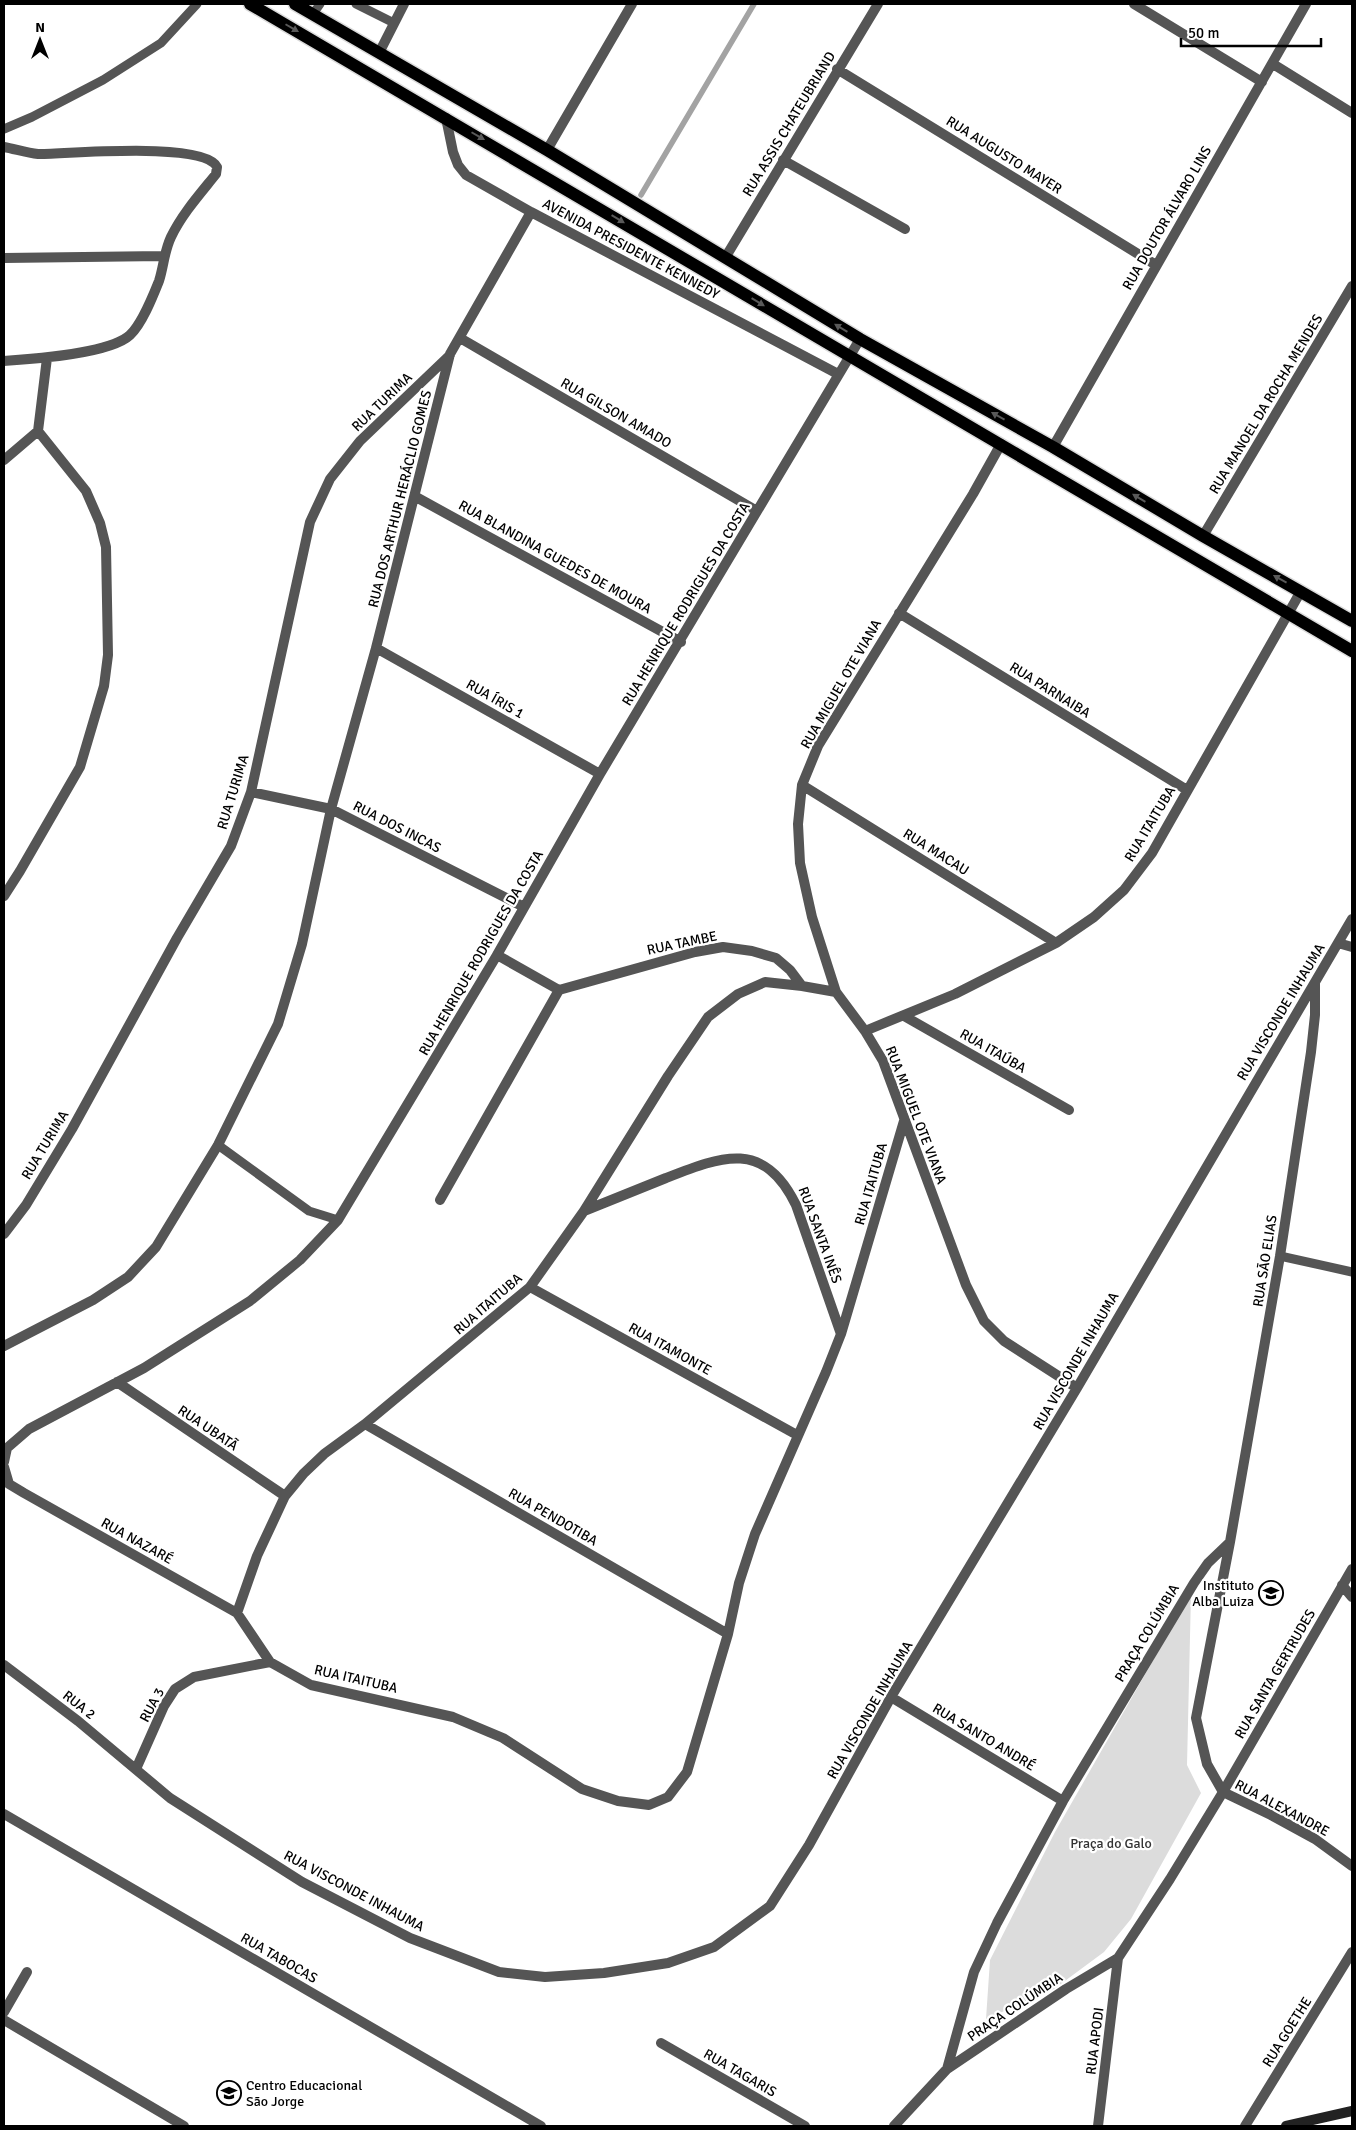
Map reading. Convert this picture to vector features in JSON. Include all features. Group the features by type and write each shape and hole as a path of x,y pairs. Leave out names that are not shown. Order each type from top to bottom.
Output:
{"main road":[{"path":"250,4 1352,651"},
{"path":"295,4 317,9 379,53 547,150 860,340 1053,447 1352,621"},
{"path":"1286,2126 1352,2111"}],"street":[{"path":"379,53 404,4"},
{"path":"547,150 632,4"},
{"name":"RUA ASSIS CHATEUBRIAND","path":"725,258 837,69 878,4"},
{"path":"1134,4 1262,82"},
{"name":"RUA DOUTOR ÁLVARO LINS","path":"1053,447 1306,4"},
{"path":"1273,64 1352,113"},
{"name":"RUA AUGUSTO MAYER","path":"837,69 1156,265"},
{"name":"AVENIDA PRESIDENTE KENNEDY","path":"446,118 453,152 458,164 466,175 531,212 838,374"},
{"path":"4,147 35,154 160,151 196,154 209,158 216,164 216,174 184,216 172,236 163,256 159,279 151,300 130,335 112,345 47,358 4,360"},
{"path":"783,160 905,229"},
{"name":"RUA DOS ARTHUR HERÁCLIO GOMES","path":"4,1346 93,1300 128,1277 156,1247 218,1145 251,1082 278,1024 302,944 331,809 416,497 450,354 531,212"},
{"path":"4,258 163,256"},
{"name":"RUA MANOEL DA ROCHA MENDES","path":"1203,536 1352,286"},
{"name":"RUA GILSON AMADO","path":"460,338 757,511"},
{"name":"RUA HENRIQUE RODRIGUES DA COSTA","path":"4,1462 7,1448 29,1429 144,1368 250,1301 300,1260 338,1220 498,955 600,774 681,642 838,374 860,340"},
{"name":"RUA TURIMA","path":"4,1234 26,1205 72,1129 177,938 231,846 250,792 310,522 330,479 360,441 450,354"},
{"path":"4,460 38,431 47,358"},
{"path":"4,896 80,767 104,686 108,655 106,547 100,522 86,491 38,431"},
{"name":"RUA MIGUEL OTE VIANA","path":"1001,444 973,494 818,746 802,785 798,824 800,863 812,917 836,992 865,1031 883,1061 966,1285 984,1321 1004,1341 1077,1388"},
{"name":"RUA BLANDINA GUEDES DE MOURA","path":"416,497 681,642"},
{"name":"RUA ITAITUBA","path":"865,1031 904,1016 988,978 1056,943 1094,917 1124,890 1152,853 1301,591"},
{"name":"RUA PARNAIBA","path":"899,613 1187,790"},
{"name":"RUA ÍRIS 1","path":"376,648 600,774"},
{"name":"RUA MACAU","path":"802,785 1056,943"},
{"name":"RUA DOS INCAS","path":"250,792 331,809 524,907"},
{"name":"RUA VISCONDE INHAUMA","path":"136,1769 170,1798 302,1882 410,1938 499,1972 545,1977 604,1973 668,1963 714,1947 770,1906 809,1845 891,1697 1077,1388 1352,919"},
{"path":"1338,943 1352,947"},
{"name":"RUA TAMBE","path":"559,990 695,952 723,947 752,951 776,958 790,970 802,986"},
{"path":"440,1200 559,990 498,955"},
{"name":"RUA ITAITUBA","path":"836,992 766,982 738,994 708,1017 668,1076 584,1211 530,1288 365,1424 324,1454 304,1473 285,1496 258,1556 237,1612 270,1662 312,1685 453,1717 503,1738 582,1789 618,1801 649,1805 668,1796 687,1772 728,1634 739,1583 755,1534 841,1334 904,1121"},
{"name":"RUA SĀO ELIAS","path":"1230,1542 1280,1256 1311,1052 1315,1015 1315,982"},
{"name":"RUA ITAÚBA","path":"904,1016 1069,1110"},
{"name":"RUA SANTA INÊS","path":"584,1211 706,1162 728,1157 752,1160 772,1170 787,1185 796,1205 841,1334"},
{"name":"RUA ITAMONTE","path":"530,1288 797,1435"},
{"name":"RUA UBATÃ","path":"117,1382 285,1496"},
{"name":"RUA PENDOTIBA","path":"365,1424 728,1634"},
{"name":"RUA NAZARÉ","path":"4,1467 9,1484 237,1612"},
{"path":"1223,1792 1207,1764 1196,1718 1230,1542"},
{"name":"PRAÇA COLÚMBIA","path":"947,2069 974,1972 997,1923 1063,1801 1194,1583 1208,1563 1230,1542"},
{"name":"RUA SANTA GERTRUDES","path":"1223,1792 1352,1569"},
{"path":"1342,1586 1352,1597"},
{"name":"RUA 3","path":"136,1769 164,1706 175,1689 194,1677 270,1662"},
{"name":"RUA 2","path":"4,1665 78,1720 136,1769"},
{"name":"RUA SANTO ANDRÉ","path":"891,1697 1063,1801"},
{"name":"PRAÇA COLÚMBIA","path":"947,2069 1066,1989 1118,1958 1170,1879 1223,1792"},
{"name":"RUA ALEXANDRE","path":"1223,1792 1315,1839 1352,1866"},
{"name":"RUA TABOCAS","path":"4,1814 541,2126"},
{"name":"RUA GOETHE","path":"1245,2126 1352,1952"},
{"name":"RUA APODI","path":"1098,2126 1118,1958"},
{"path":"4,2012 27,1972"},
{"path":"4,2020 184,2126"},
{"name":"RUA TAGARIS","path":"661,2043 805,2126"},
{"path":"894,2126 947,2069"}],"lane":[{"path":"4,129 32,117 103,80 161,43 198,4"},
{"path":"356,4 394,24"},
{"path":"218,1145 309,1211 338,1220"},
{"path":"1280,1256 1352,1272"}],"green space":[{"name":"Praça do Galo","path":"1191,1594 1187,1765 1201,1793 1131,1919 1104,1952 1054,1989 986,2019 990,1960 1055,1832"}],"waterway":[{"path":"641,195 754,4"}],"place":[{"name":"Instituto Alba Luiza","path":"1271,1593"},
{"name":"Centro Educacional São Jorge","path":"229,2093"}]}
